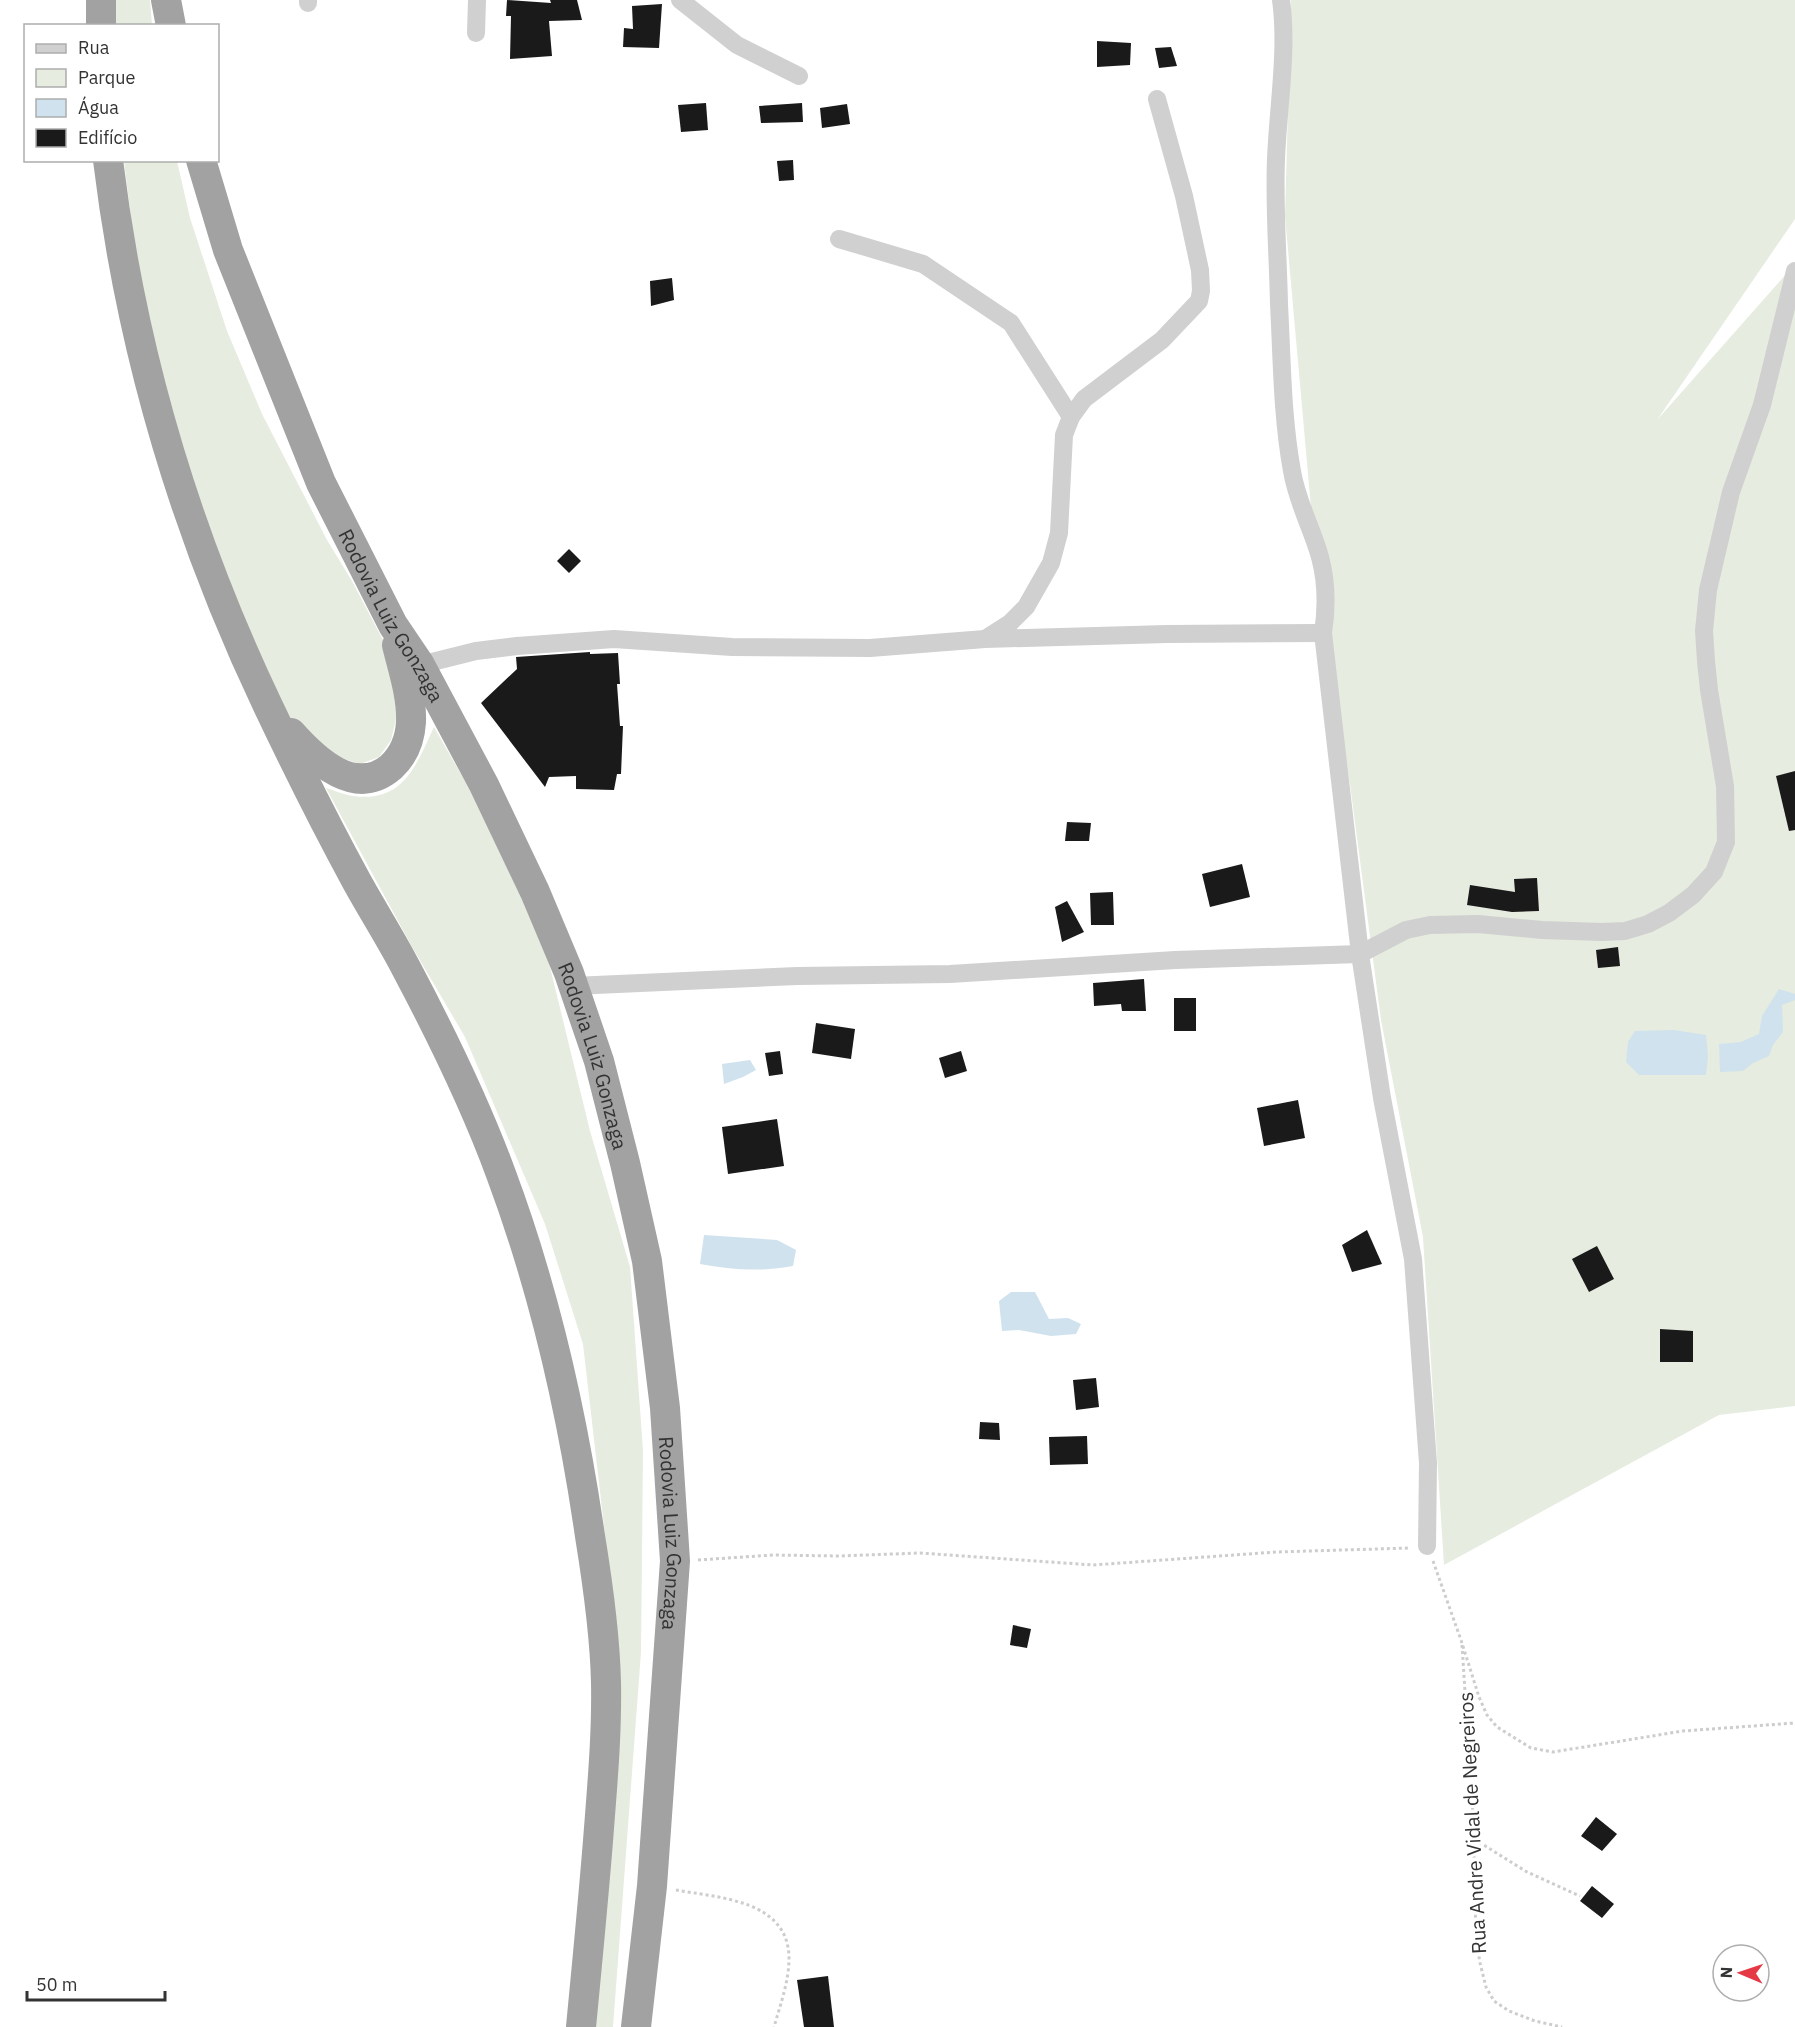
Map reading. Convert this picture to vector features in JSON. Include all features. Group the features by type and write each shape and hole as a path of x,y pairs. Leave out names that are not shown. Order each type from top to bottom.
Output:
{"highway":[{"path":"101,0 101,24"},
{"path":"166,0 171,24"},
{"path":"108,162 116,228 137,334 171,460 219,598 269,708 357,882 405,965 458,1071 500,1172 540,1292 558,1360 586,1507 600,1600 606,1678 606,1746 580,2027"},
{"name":"Rodovia Luiz Gonzaga","path":"202,162 228,250 321,483 393,626 420,665 484,785 535,892 573,986 599,1060 625,1163 647,1261 665,1407 675,1561 652,1886 636,2027"},
{"path":"269,708 318,760 335,771 352,779 371,778 384,772 401,758 409,740 411,721 409,697 393,626"}],"street":[{"path":"476,33 477,0"},
{"path":"681,0 737,45 799,76"},
{"path":"1281,0 1282,50 1276,162 1283,406 1298,499 1320,557 1324,577 1327,597 1323,633 1360,954 1382,1098 1413,1259 1428,1463 1427,1546"},
{"path":"985,639 1010,622 1026,607 1051,563 1059,533 1064,435 1071,417 1084,399 1162,340 1198,301 1201,291 1200,270 1184,196 1157,99"},
{"path":"840,238 923,264 1011,323 1071,417"},
{"path":"573,986 797,976 950,974 1175,960 1360,954 1406,930 1430,925 1455,923 1542,930 1625,931 1648,924 1669,913 1693,895 1714,872 1726,842 1725,786 1706,661 1704,631 1708,590 1731,492 1762,405 1795,271"},
{"path":"420,665 476,651 614,639 732,647 870,648 985,639 1323,633"}],"path":[{"path":"675,1561 773,1555 839,1556 920,1553 1093,1565 1276,1552 1404,1549 1427,1546 1487,1715 1497,1727 1531,1748 1542,1751 1567,1750 1683,1731 1795,1723"},
{"name":"Rua Andre Vidal de Negreiros","path":"1461,1640 1474,1839 1476,1938 1486,1987 1494,2001 1509,2011 1535,2021 1562,2027"},
{"path":"1474,1839 1527,1872 1580,1896"},
{"path":"652,1886 731,1899 754,1907 775,1920 786,1934 789,1960 774,2027"}],"green space":[{"path":"112,0 150,0 152,24 112,24"},
{"path":"1291,0 1795,0 1795,219 1657,420 1795,264 1795,1406 1719,1415 1444,1565 1423,1237 1381,1020 1351,792 1314,541 1285,216"},
{"path":"124,162 177,162 190,218 227,331 262,414 327,540 352,581 395,663 399,707 391,740 379,757 360,764 332,755 295,727 277,701 240,621 169,414 137,266"},
{"path":"434,727 510,860 549,963 590,1131 630,1267 643,1451 641,1652 613,2027 592,2027 613,1604 583,1344 545,1224 465,1037 411,945 326,788 350,795 370,797 385,794 406,778 421,755"}],"water":[{"path":"1779,989 1795,994 1795,1000 1782,1005 1783,1032 1773,1045 1769,1056 1753,1063 1743,1071 1720,1072 1719,1044 1741,1042 1759,1034 1762,1016"},
{"path":"1674,1030 1706,1035 1708,1056 1706,1075 1639,1075 1626,1062 1628,1042 1635,1031"},
{"path":"750,1060 756,1070 724,1084 722,1064"},
{"path":"704,1235 777,1240 796,1250 793,1266 746,1270 700,1264"},
{"path":"1011,1292 1035,1292 1049,1319 1068,1318 1081,1324 1076,1334 1051,1336 1019,1330 1002,1331 999,1301"}],"building":[{"path":"507,0 551,3 550,0 577,0 582,20 549,21 552,56 510,59 511,16 506,16"},
{"path":"662,4 659,48 623,47 624,28 633,29 632,6"},
{"path":"1097,41 1131,43 1130,65 1097,67"},
{"path":"1171,47 1177,66 1159,68 1155,48"},
{"path":"706,103 708,130 681,132 678,105"},
{"path":"802,103 803,122 761,123 759,106"},
{"path":"847,104 850,124 822,128 820,108"},
{"path":"793,160 794,180 779,181 777,161"},
{"path":"672,278 674,300 651,306 650,281"},
{"path":"569,549 581,561 569,573 557,561"},
{"path":"590,652 590,654 618,653 620,684 617,684 620,726 623,726 621,774 617,774 614,790 576,789 576,776 549,777 545,787 481,703 517,669 516,657"},
{"path":"1795,771 1795,830 1789,831 1776,776"},
{"path":"1067,822 1091,823 1089,841 1065,841"},
{"path":"1242,864 1250,897 1210,907 1202,874"},
{"path":"1537,878 1539,911 1512,912 1467,905 1470,885 1515,892 1514,879"},
{"path":"1113,892 1114,925 1091,925 1090,893"},
{"path":"1067,901 1084,932 1062,942 1055,907"},
{"path":"1618,947 1620,966 1598,968 1596,950"},
{"path":"1144,979 1146,1011 1122,1011 1121,1004 1094,1006 1093,983"},
{"path":"1174,998 1196,998 1196,1031 1174,1031"},
{"path":"816,1023 855,1029 851,1059 812,1053"},
{"path":"780,1051 783,1074 769,1076 765,1053"},
{"path":"961,1051 967,1071 945,1078 939,1058"},
{"path":"1298,1100 1305,1138 1264,1146 1257,1108"},
{"path":"777,1119 784,1166 728,1174 722,1127"},
{"path":"1367,1230 1382,1264 1352,1272 1342,1245"},
{"path":"1597,1246 1614,1279 1589,1292 1572,1259"},
{"path":"1660,1329 1693,1331 1693,1362 1660,1362"},
{"path":"1096,1378 1099,1407 1076,1410 1073,1380"},
{"path":"980,1422 999,1423 1000,1440 979,1439"},
{"path":"1087,1436 1088,1464 1050,1465 1049,1437"},
{"path":"1013,1625 1031,1629 1027,1648 1010,1645"},
{"path":"1596,1817 1617,1834 1602,1851 1581,1836"},
{"path":"1592,1886 1614,1904 1602,1918 1580,1901"},
{"path":"828,1976 834,2027 804,2027 797,1980"}]}
